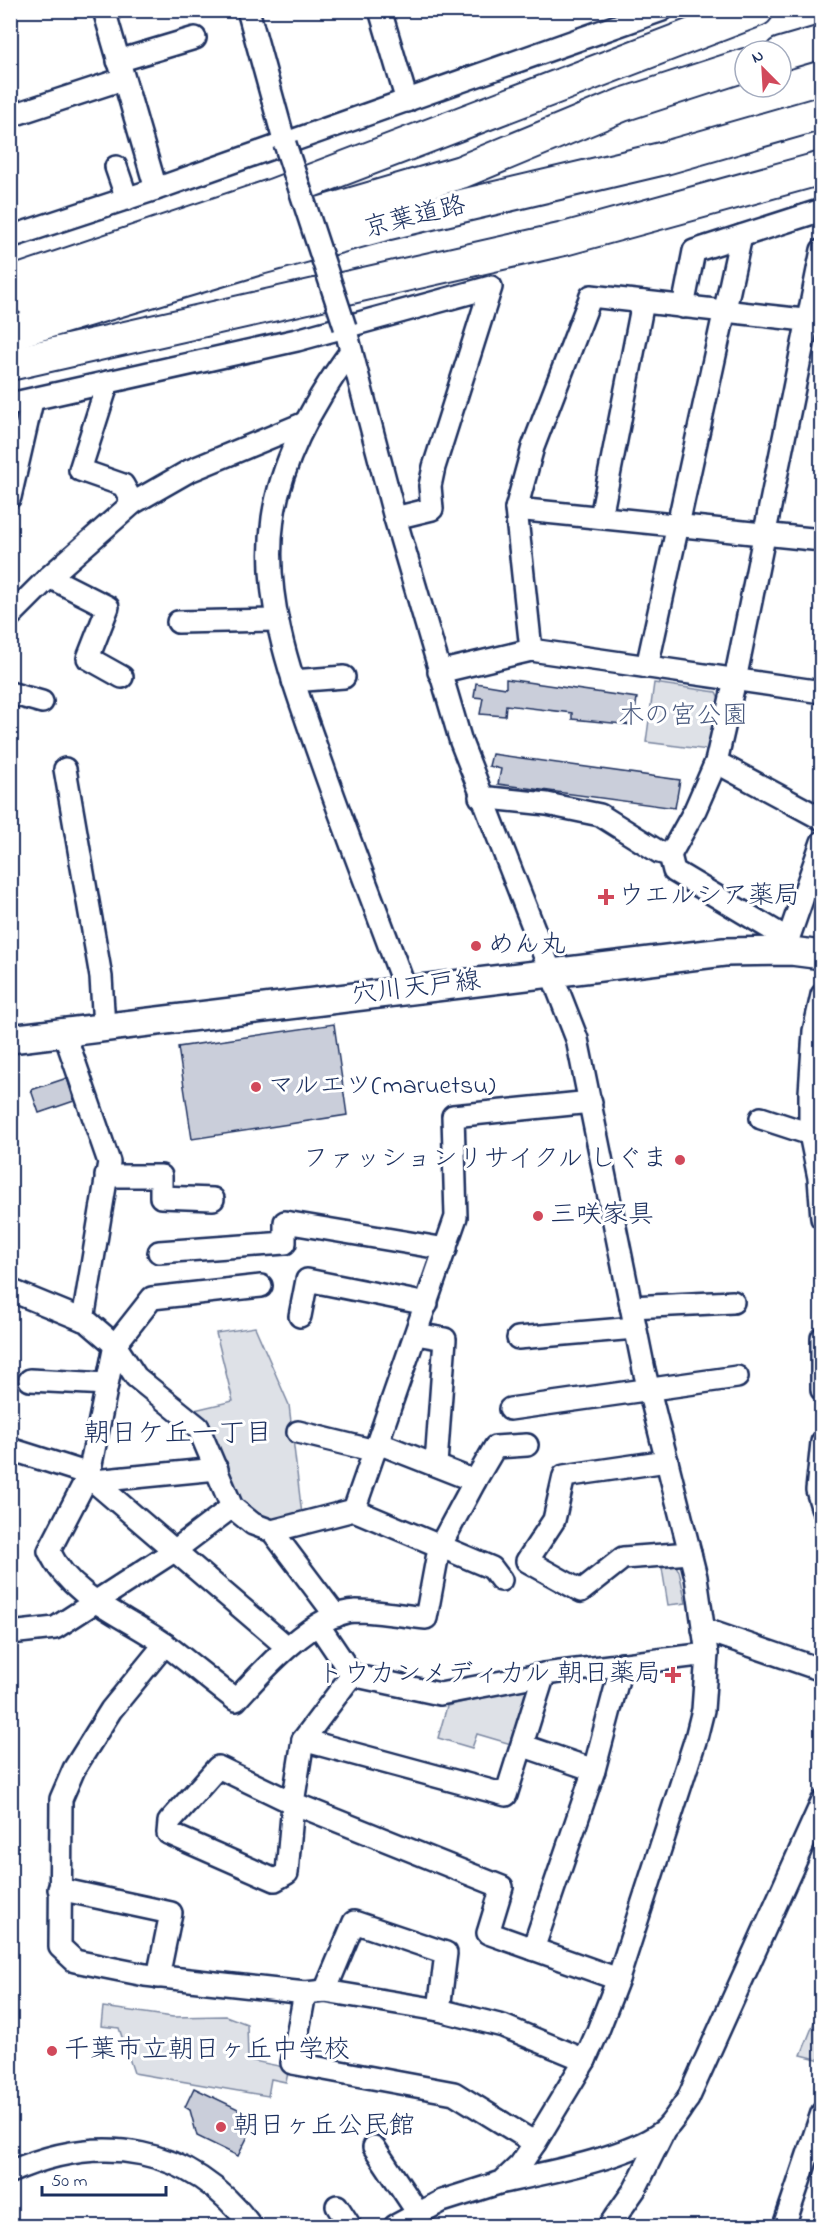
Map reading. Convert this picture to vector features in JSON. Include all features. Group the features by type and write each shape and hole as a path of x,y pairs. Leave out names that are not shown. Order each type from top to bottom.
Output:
{"highway":[{"path":"10,284 274,195 757,10"},
{"path":"793,50 822,42"},
{"name":"京葉道路","path":"10,304 460,172 622,105 733,69"},
{"name":"京葉道路","path":"10,333 271,255 385,224 665,158 822,113"},
{"path":"10,364 564,239 822,168"}],"main road":[{"name":"穴川天戸線","path":"10,1039 786,945 822,955"}],"street":[{"path":"104,10 156,189"},
{"path":"248,10 285,144 345,327 395,518 439,672 480,797 577,1039 635,1328 690,1553 707,1654 703,1710 696,1738 618,1979 585,2060 535,2143 520,2165 502,2182"},
{"path":"380,10 406,101"},
{"path":"10,237 156,189 662,10"},
{"path":"10,116 195,38"},
{"path":"116,167 127,199"},
{"path":"683,307 694,251 822,210"},
{"path":"647,667 741,236"},
{"path":"822,250 814,321 716,762 695,810 670,855 674,871 786,945 822,842"},
{"path":"10,404 32,401 345,327 491,287 434,467 430,486 432,509 395,518"},
{"path":"531,650 516,509 533,447 591,297 814,321"},
{"path":"601,517 644,302"},
{"path":"351,351 325,387 305,423 277,496 273,521 272,572 276,620 293,681 406,991"},
{"path":"108,382 80,470 123,485 132,503"},
{"path":"10,497 32,401"},
{"path":"10,616 49,577 132,503 189,471 305,423"},
{"path":"516,509 822,540"},
{"path":"49,577 108,607 88,658 122,677"},
{"path":"178,622 276,620"},
{"path":"439,672 531,650 822,692"},
{"path":"293,681 344,677"},
{"path":"10,693 42,702"},
{"path":"716,762 822,819"},
{"path":"65,769 101,977 104,1027"},
{"path":"480,797 547,804 600,815 659,852 670,855"},
{"path":"822,995 814,1031 810,1134 820,1178 822,1218"},
{"path":"64,1032 109,1162 83,1320"},
{"path":"354,1510 456,1217 453,1116 591,1102"},
{"path":"761,1118 810,1134"},
{"path":"106,1176 161,1176 161,1197 213,1200"},
{"path":"159,1252 285,1243 285,1222 446,1249"},
{"path":"300,1316 307,1280 427,1304"},
{"path":"261,1286 152,1298 115,1345 92,1478 49,1551 58,1570 95,1602 165,1644 236,1700 287,1647 328,1621 355,1611 426,1618 439,1548 475,1481 495,1447 527,1445"},
{"path":"10,1290 83,1320 115,1345 136,1377 198,1427 232,1507 253,1524 272,1531 354,1510 439,1548 492,1568 501,1580"},
{"path":"632,1307 734,1302"},
{"path":"518,1338 635,1328"},
{"path":"416,1334 446,1338 436,1464"},
{"path":"822,1338 822,1390"},
{"path":"510,1409 737,1377"},
{"path":"30,1380 107,1384"},
{"path":"298,1432 376,1447 436,1464 475,1481"},
{"path":"822,1442 817,1490 822,1507"},
{"path":"10,1449 92,1478 287,1647"},
{"path":"667,1461 564,1476 554,1520 527,1562 581,1591 623,1558 690,1553"},
{"path":"92,1478 217,1469"},
{"path":"10,1632 55,1628 174,1551 232,1507"},
{"path":"272,1531 328,1621 352,1675"},
{"path":"703,1629 822,1670"},
{"path":"165,1644 111,1710 74,1769 62,1799 60,1947 75,1961 158,1977 315,1992 439,2010 503,2026 585,2060"},
{"path":"352,1675 440,1694 544,1674 707,1654"},
{"path":"533,1949 594,1770 622,1664"},
{"path":"303,1740 506,1795 524,1746 544,1674"},
{"path":"352,1675 303,1740 293,1803 287,1873 275,1880 168,1833 169,1822 218,1767 293,1803 502,1887 488,1933 618,1979"},
{"path":"524,1746 594,1770"},
{"path":"609,2226 635,2189 664,2131 688,2099 822,1802"},
{"path":"59,1889 171,1913 158,1977"},
{"path":"439,2010 446,1953 354,1922 315,1992 292,2063 454,2093 535,2143"},
{"path":"784,2226 816,2149 822,2113"},
{"path":"395,2226 442,2201 502,2182 559,2170 623,2150 644,2143 664,2131"},
{"path":"374,2147 418,2213"},
{"path":"10,2172 50,2155 73,2151 98,2149 150,2156 173,2164 203,2181 240,2212 250,2226"},
{"path":"337,2206 350,2226"}],"green space":[{"name":"木の宮公園","path":"654,683 716,692 719,698 708,750 646,742"},
{"path":"255,1327 289,1405 302,1515 270,1524 251,1518 186,1412 233,1401 216,1333"},
{"path":"676,1566 686,1603 668,1605 662,1568"},
{"path":"526,1687 532,1689 518,1746 477,1734 472,1748 438,1738 447,1706"},
{"path":"821,2005 821,2060 801,2055"},
{"path":"103,2007 173,2017 226,2016 247,2024 248,2060 289,2068 286,2082 271,2079 268,2096 134,2073 119,2028 101,2026"}],"building":[{"path":"506,679 637,698 633,725 572,719 572,713 506,705 505,716 480,714 483,698 474,697 476,683 506,688"},
{"path":"492,754 680,780 675,808 498,784 501,769 489,766"},
{"path":"334,1024 347,1115 192,1139 178,1047"},
{"path":"67,1078 74,1101 39,1113 31,1090"},
{"path":"194,2088 257,2118 238,2156 197,2136 190,2110 185,2107"}],"place":[{"name":"ウエルシア薬局","path":"606,897"},
{"name":"めん丸","path":"476,946"},
{"name":"マルエツ(maruetsu)","path":"256,1087"},
{"name":"ファッションリサイクル しぐま","path":"680,1160"},
{"name":"三咲家具","path":"538,1216"},
{"name":"トウカンメディカル 朝日薬局","path":"673,1675"},
{"name":"千葉市立朝日ヶ丘中学校","path":"52,2051"},
{"name":"朝日ヶ丘公民館","path":"221,2127"}],"district":[{"name":"朝日ケ丘一丁目","path":"178,1434"}]}
